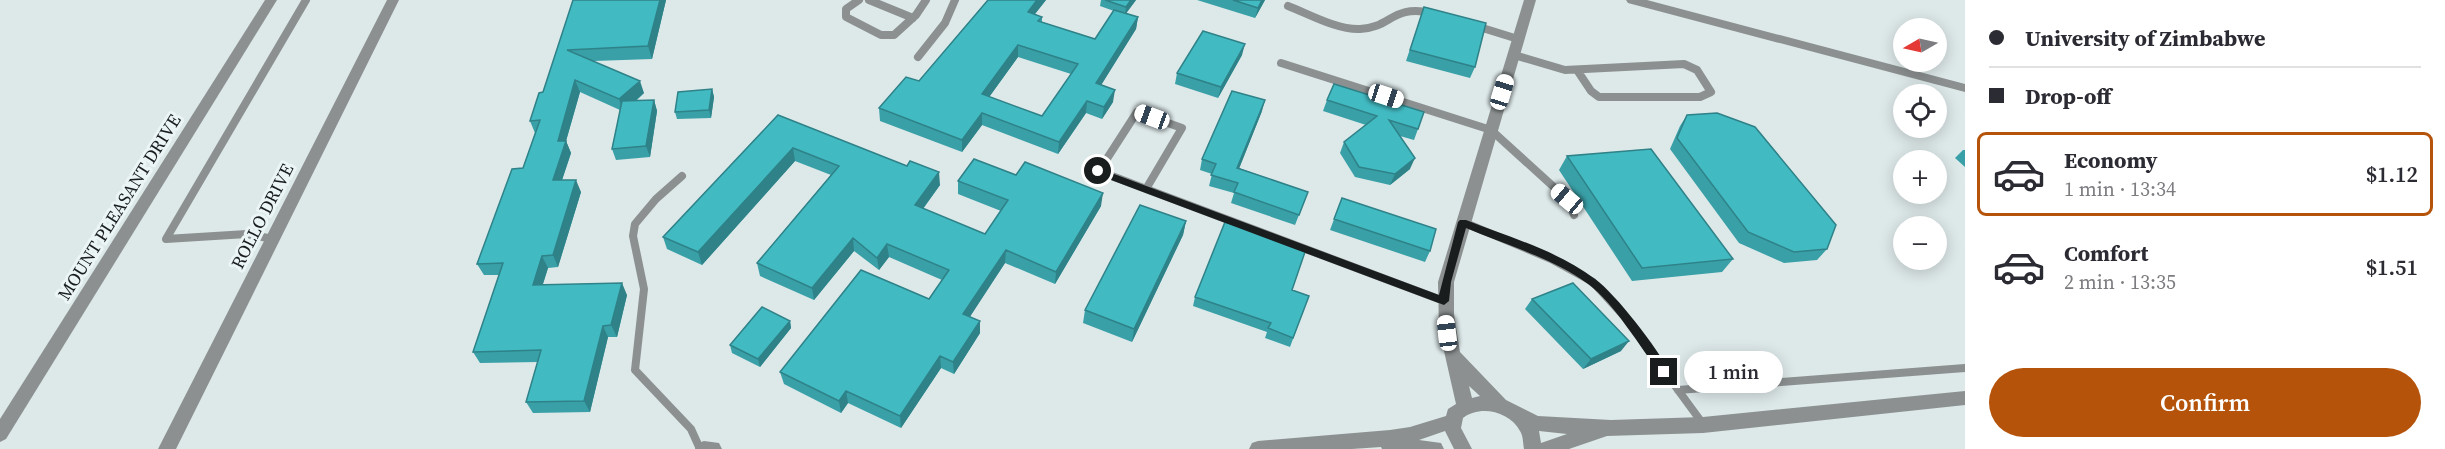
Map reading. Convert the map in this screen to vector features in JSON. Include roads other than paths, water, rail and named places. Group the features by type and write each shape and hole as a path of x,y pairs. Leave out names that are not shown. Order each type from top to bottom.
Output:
{"street":[{"name":"MOUNT PLEASANT DRIVE","path":"0,434 271,0"},
{"name":"ROLLO DRIVE","path":"167,449 393,0"},
{"path":"1465,405 1449,348 1444,301 1446,282 1530,0"},
{"path":"1632,0 1965,88"},
{"path":"1449,348 1472,378 1530,433 1533,449"},
{"path":"1463,449 1453,432 1453,421 1457,412 1465,405 1475,402 1507,409 1537,423 1611,428 1703,425 1965,398"},
{"path":"1258,449 1335,444 1410,435 1453,421"},
{"path":"1546,449 1611,428"},
{"path":"1335,444 1435,449"},
{"path":"702,449 713,449"}],"lane":[{"path":"273,239 247,234 166,239 306,0"},
{"path":"859,0 846,9 846,17 881,35 899,32 926,0"},
{"path":"869,0 913,18"},
{"path":"918,57 943,27 954,7 955,0"},
{"path":"1288,6 1357,29 1373,27 1399,11 1423,10 1444,16"},
{"path":"1466,23 1518,39"},
{"path":"1514,55 1549,66 1577,70 1684,64 1697,70 1711,92 1700,97 1599,97 1577,70"},
{"path":"1281,63 1491,130 1567,199 1574,215"},
{"path":"1146,189 1182,128 1137,112 1098,171 1444,301"},
{"path":"682,176 656,199 636,224 633,236 644,289 635,370 638,376 691,429 702,449"},
{"path":"1463,222 1551,259 1593,282 1623,315 1703,425"},
{"path":"1678,390 1965,368"}]}
